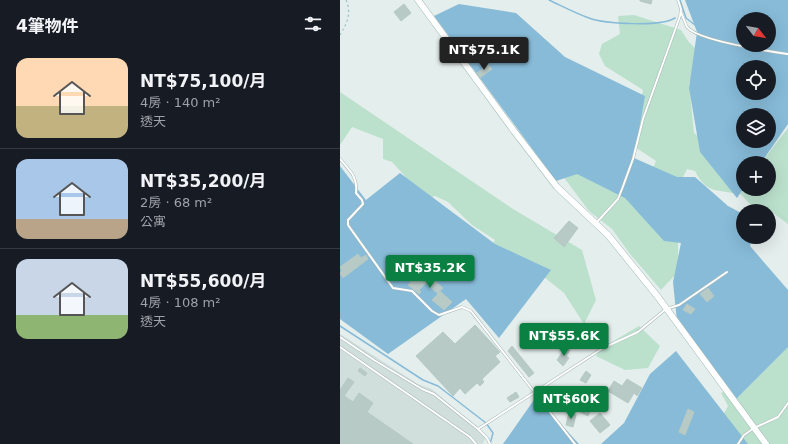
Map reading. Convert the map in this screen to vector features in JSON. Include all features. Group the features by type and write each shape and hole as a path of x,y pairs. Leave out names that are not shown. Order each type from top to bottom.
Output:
{"street":[{"path":"418,0 557,187 613,241 658,297 766,444"}],"lane":[{"path":"678,0 680,11 687,27 698,35 765,51 788,54"},
{"path":"596,223 618,199 622,189 633,159 643,119 680,11"},
{"path":"340,159 356,179 356,194 362,200 363,204 348,220 348,225 393,288 412,291 432,311 439,315 462,307 471,311 576,444"},
{"path":"478,429 603,348 638,332 666,309 679,305 727,272"},
{"path":"340,337 374,360 422,389 434,394 478,429 487,438 490,444"},
{"path":"340,347 470,437 476,444"},
{"path":"738,444 744,435 754,428 778,417 788,403"}],"path":[{"path":"340,34 348,21 349,13 346,0"}],"shaded area":[{"path":"340,334 418,384 432,389 486,436 483,444 340,444"}],"green space":[{"path":"634,15 681,30 688,41 706,59 689,83 694,133 731,162 736,173 736,194 717,191 708,187 699,178 695,171 687,169 664,216 678,238 678,272 661,290 630,254 612,229 589,211 559,171 589,172 643,192 656,161 632,145 643,90 605,66 599,54 602,44 620,34 618,16"},
{"path":"340,92 513,209 582,250 596,300 584,324 564,293 534,269 488,251 495,240 472,225 448,202 435,196 426,199 392,162 383,159 383,139 352,127 340,145"},
{"path":"788,128 788,224 776,215 776,204 750,204 743,196 776,196 776,156 766,156 773,148 776,148 776,144"},
{"path":"639,326 660,346 648,368 625,370 596,356 600,349"},
{"path":"788,331 788,444 708,444 728,406 721,393 732,388"}],"water":[{"path":"685,0 788,0 788,124 776,141 776,108 736,108 736,148 771,148 766,156 736,156 736,196 738,196 737,198 700,152 689,88 697,32"},
{"path":"459,4 516,13 565,57 645,96 634,158 677,177 695,177 728,206 736,210 736,244 751,244 750,246 788,290 788,347 734,401 677,321 673,282 681,243 664,241 625,198 577,174 556,181 434,16"},
{"path":"340,166 366,200 400,173 495,244 551,270 499,338 466,299 388,354 340,319"},
{"path":"676,351 748,444 601,444 624,423 650,374"},
{"path":"536,397 579,444 503,444"}],"building":[{"path":"640,0 652,0 651,4"},
{"path":"404,4 411,13 401,21 394,12"},
{"path":"488,64 492,69 480,78 477,73"},
{"path":"569,221 578,228 564,247 554,238"},
{"path":"358,254 361,258 366,255 368,259 343,278 340,273 342,271 340,267"},
{"path":"421,270 430,279 431,277 443,288 440,291 452,302 444,310 432,300 438,294 426,283 419,290 421,292 419,294 408,285"},
{"path":"708,288 714,296 707,302 700,294"},
{"path":"687,304 695,309 691,314 683,310"},
{"path":"475,325 500,352 495,356 500,362 482,379 484,382 480,386 477,383 465,394 460,388 453,396 416,356 443,332 455,344"},
{"path":"512,346 534,373 529,377 508,351"},
{"path":"566,347 570,350 566,356 569,358 563,366 557,360"},
{"path":"360,368 367,373 365,376 358,371"},
{"path":"586,371 591,375 586,383 580,380"},
{"path":"348,378 354,382 344,396 353,402 359,393 373,403 367,412 413,444 340,444 340,390"},
{"path":"627,379 642,388 637,396 634,393 628,403 608,391 614,381 622,386"},
{"path":"516,392 519,397 510,402 507,398"},
{"path":"584,401 593,405 588,416 580,412"},
{"path":"688,409 694,412 685,435 679,432"},
{"path":"569,413 576,415 573,427 566,425"},
{"path":"600,413 610,425 600,433 590,421"}],"waterway":[{"path":"549,0 589,18 607,22 646,24 668,21 675,18"},
{"path":"680,0 686,18 695,25"},
{"path":"340,326 423,380 438,386 486,423 493,433 490,444"}]}
